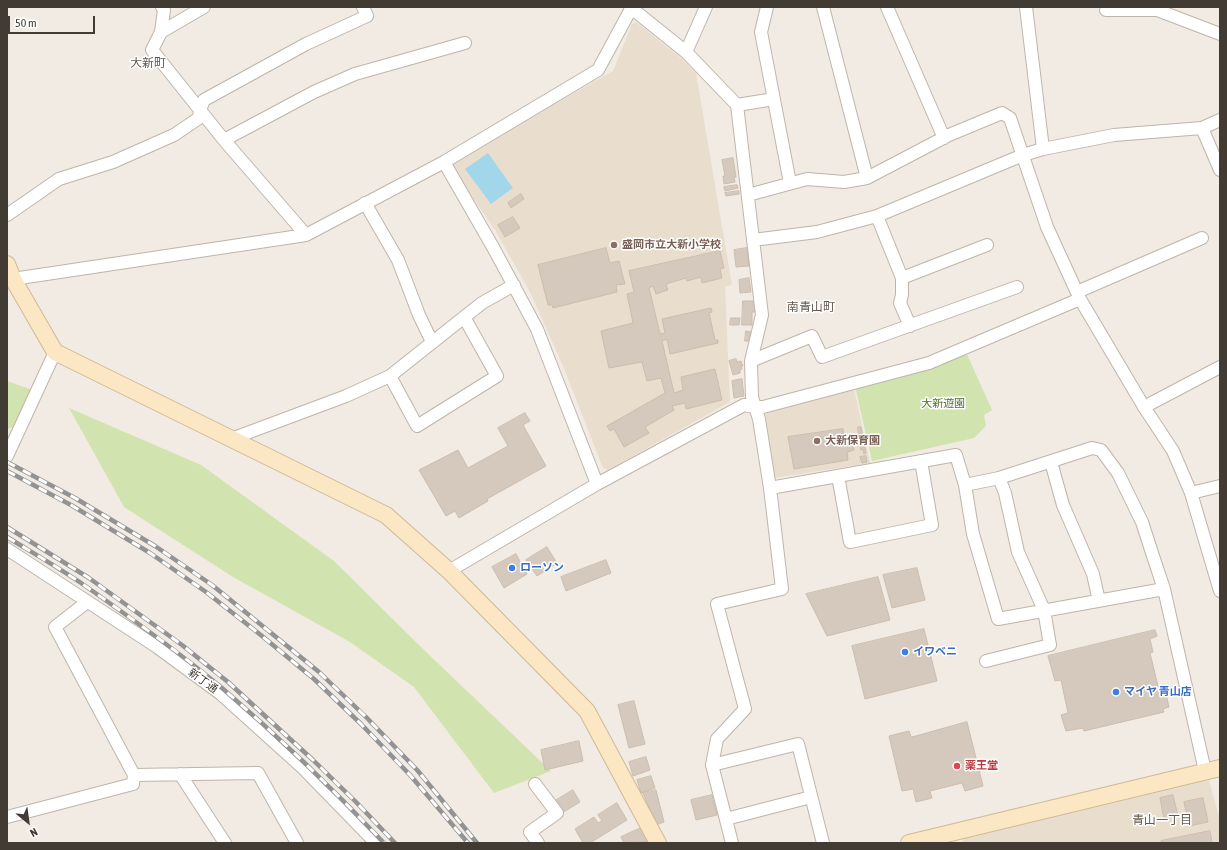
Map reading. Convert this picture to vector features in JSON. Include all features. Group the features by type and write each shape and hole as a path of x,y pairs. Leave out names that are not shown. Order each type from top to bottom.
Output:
{"street":[{"path":"162,7 164,10 161,32 152,50 224,140 306,235"},
{"path":"161,32 204,7"},
{"path":"7,215 59,178 113,162 174,135 199,118 204,100 306,44 367,16 362,7"},
{"path":"658,843 587,712 449,571 386,515 55,352 10,271 306,235 444,162 598,70 631,7 686,52 737,105 748,195 762,316 751,361 752,398 759,419 770,488 782,589 717,604 745,709 717,739 712,765 732,843"},
{"path":"686,52 706,7"},
{"path":"767,7 761,32 790,183"},
{"path":"823,7 867,178"},
{"path":"887,7 944,138"},
{"path":"1026,7 1043,149"},
{"path":"1106,10 1158,8 1220,34"},
{"path":"224,140 314,92 356,74 465,43"},
{"path":"737,105 774,99"},
{"path":"748,195 807,179 844,182 867,178 944,138 1002,113 1010,118 1047,227 1079,296 1144,407 1173,451 1192,492 1220,591"},
{"path":"753,240 817,232 877,216 1023,155 1043,149 1114,135 1202,128 1220,120"},
{"path":"1202,128 1220,170"},
{"path":"444,162 514,285 537,329 597,484"},
{"path":"365,203 398,260 419,315 432,342"},
{"path":"877,216 902,278 902,295 900,303 910,326"},
{"path":"449,571 597,484 744,405 763,407 929,363 1079,296 1202,238"},
{"path":"902,278 987,245"},
{"path":"231,439 346,396 390,376 464,317 482,304 514,285"},
{"path":"751,361 812,336 822,357 1017,287"},
{"path":"390,376 417,426 497,376 464,317"},
{"path":"7,456 55,352"},
{"path":"1144,407 1220,367"},
{"path":"909,843 1213,770 1164,589 1153,556 1138,516 1118,473 1100,450 1092,448 1000,478 965,485"},
{"path":"770,488 956,455 965,485 973,534 998,619 1164,589"},
{"path":"838,476 850,542 932,525 921,461"},
{"path":"1051,462 1063,505 1091,568 1099,601"},
{"path":"986,661 1050,645 1044,610 1018,552 1000,478"},
{"path":"1192,492 1220,486"},
{"name":"新丁通","path":"7,549 157,647 221,694 303,768 376,843"},
{"path":"7,817 133,784 134,775 55,627 88,602"},
{"path":"712,765 798,744 823,843"},
{"path":"134,775 258,773 298,843"},
{"path":"180,774 225,843"},
{"path":"535,784 557,813 530,832 538,843"},
{"path":"726,819 811,797"}],"shaded area":[{"name":"盛岡市立大新小学校","path":"636,22 682,59 696,73 732,285 725,287 730,402 608,470 603,468 563,366 530,292 495,230 453,169 455,160 613,71 632,24"},
{"name":"大新保育園","path":"854,388 870,463 774,478 764,419 767,413"},
{"path":"1209,780 1220,820 1220,843 963,843 963,839"}],"green space":[{"name":"大新遊園","path":"966,352 992,410 984,415 986,426 974,438 872,461 855,386"},
{"path":"7,381 41,393 19,425 7,429"},
{"path":"69,408 201,465 334,561 425,651 551,771 494,793 414,687 350,642 233,577 124,507"}],"water":[{"path":"488,153 513,188 491,204 465,169"}],"building":[{"path":"733,158 736,177 734,177 735,182 724,184 723,176 725,176 722,160"},
{"path":"737,185 738,188 725,191 724,187"},
{"path":"739,191 739,194 726,196 725,193"},
{"path":"521,194 524,199 511,208 508,203"},
{"path":"513,217 520,228 505,237 498,225"},
{"path":"606,248 610,263 619,261 625,284 616,285 617,292 553,308 552,305 548,305 538,265"},
{"path":"747,248 749,266 736,267 734,250"},
{"path":"720,251 724,268 720,269 722,278 702,283 701,277 687,281 686,278 666,284 668,290 656,294 653,286 649,288 660,334 665,333 662,319 711,308 712,312 709,313 715,340 718,340 718,343 670,354 667,339 662,341 674,393 683,390 681,377 715,369 722,400 686,409 685,403 672,406 674,410 645,427 649,433 624,447 614,429 610,431 607,426 665,393 661,378 647,381 642,362 609,368 601,331 633,323 627,294 634,292 629,271"},
{"path":"749,278 751,292 740,293 739,280"},
{"path":"743,301 753,301 753,305 755,305 755,312 752,312 752,325 742,325"},
{"path":"731,318 740,318 739,325 730,325"},
{"path":"746,331 751,332 751,341 745,341"},
{"path":"736,359 737,362 741,361 743,366 741,366 742,369 740,370 740,373 733,375 729,361"},
{"path":"742,379 744,396 734,398 732,381"},
{"path":"525,413 530,421 523,425 546,466 487,499 488,501 459,518 455,511 446,516 419,470 458,450 468,468 508,446 498,428"},
{"path":"858,427 861,427 866,453 864,454 863,449 861,450"},
{"path":"843,429 845,443 852,441 854,450 847,452 848,460 794,469 788,437"},
{"path":"866,456 867,462 862,463 860,457"},
{"path":"547,547 557,563 537,576 526,560"},
{"path":"516,554 527,574 504,588 492,567"},
{"path":"606,560 611,573 566,591 561,577"},
{"path":"917,568 925,600 892,608 883,575"},
{"path":"878,577 890,620 827,636 806,594"},
{"path":"924,629 937,681 865,699 852,646"},
{"path":"1155,630 1157,636 1150,639 1153,652 1150,653 1158,686 1164,685 1169,707 1163,709 1164,712 1084,731 1083,728 1066,731 1061,715 1068,713 1061,680 1055,681 1048,656"},
{"path":"634,701 645,744 629,748 618,705"},
{"path":"967,722 983,786 965,791 962,783 930,791 932,798 916,802 913,789 902,791 889,736 909,731 911,737"},
{"path":"579,741 583,761 545,770 541,750"},
{"path":"646,757 650,770 633,776 629,762"},
{"path":"651,776 655,788 641,793 637,780"},
{"path":"573,790 580,802 562,813 555,801"},
{"path":"656,790 664,822 656,825 643,793"},
{"path":"712,795 717,815 696,820 691,800"},
{"path":"1173,795 1178,816 1164,819 1160,798"},
{"path":"1203,798 1208,822 1189,826 1184,802"},
{"path":"617,803 627,820 590,843 583,843 575,829 594,817 598,823 602,821 598,815"},
{"path":"641,828 648,842 624,843 621,837"},
{"path":"1210,831 1212,843 1161,843 1161,841"}],"railway":[{"path":"7,462 75,498 155,546 212,585 319,672 367,718 418,771 477,843"},
{"path":"7,471 71,505 150,553 206,592 262,636 314,679 361,724 410,775 468,843"},
{"path":"7,527 89,578 182,645 228,682 313,760 395,843"},
{"path":"7,537 84,585 189,661 243,706 284,744 384,843"}],"place":[{"name":"盛岡市立大新小学校","path":"614,245"},
{"name":"大新保育園","path":"817,441"},
{"name":"ローソン","path":"512,568"},
{"name":"イワベニ","path":"905,652"},
{"name":"マイヤ 青山店","path":"1116,692"},
{"name":"薬王堂","path":"957,766"}],"district":[{"name":"大新町","path":"148,63"},
{"name":"南青山町","path":"811,307"},
{"name":"青山一丁目","path":"1162,820"}]}
